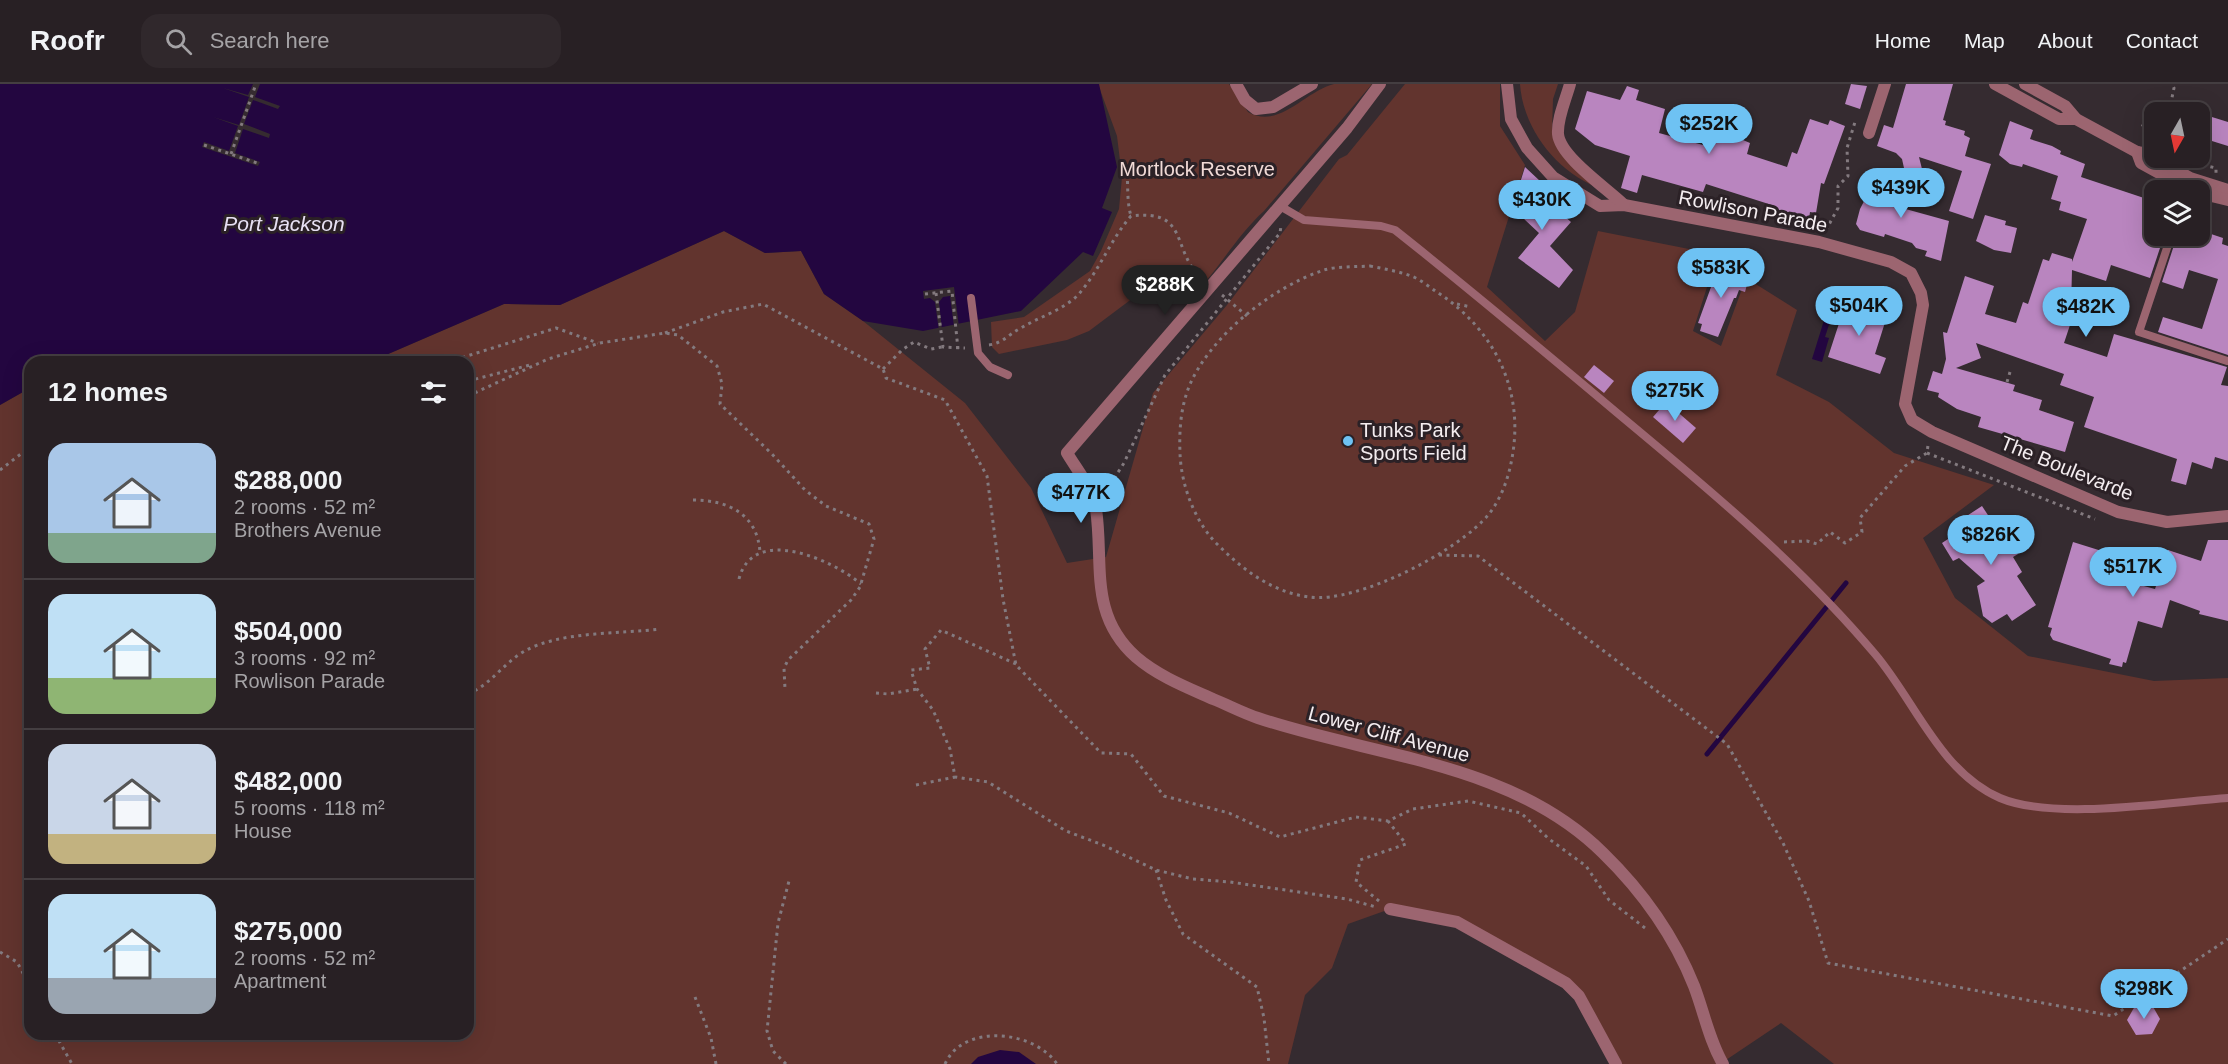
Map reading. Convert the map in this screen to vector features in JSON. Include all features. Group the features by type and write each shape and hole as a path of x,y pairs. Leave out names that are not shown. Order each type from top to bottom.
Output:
{"street":[{"path":"1236,84 1245,100 1256,109 1274,107 1312,84"},
{"path":"1285,209 1380,84"},
{"name":"Rowlison Parade","path":"1507,84 1511,119 1527,148 1553,177 1600,207 1624,205 1819,242 1891,262 1911,273 1921,293 1923,306 1905,404 1912,420 1932,432"},
{"path":"1570,84 1559,125 1561,142 1592,179 1624,205"},
{"path":"1869,133 1885,84"},
{"path":"1995,84 2059,119 2076,119"},
{"path":"2025,84 2065,106 2076,119 2137,152 2148,154 2190,178 2228,190"},
{"path":"2137,152 2141,163 2171,180"},
{"path":"2210,196 2228,200"},
{"name":"Lower Cliff Avenue","path":"1285,209 1067,453 1092,495 1096,510 1098,574 1103,601 1112,628 1135,656 1170,681 1257,718 1399,753 1478,777 1553,814 1581,832 1632,886 1668,935 1694,986 1706,1027 1723,1064"},
{"name":"The Boulevarde","path":"1932,432 2118,513 2167,522 2228,516"},
{"path":"1390,909 1457,922 1566,982 1579,996 1616,1064"}],"lane":[{"path":"1285,209 1304,220 1381,226 1395,230 1500,313 1715,494 1813,586 1877,655 1947,755 1984,789 2024,806 2074,809 2228,798"},
{"path":"2168,246 2139,332 2227,362"},
{"path":"971,298 977,346 982,360 1008,375"}],"path":[{"path":"231,154 256,84"},
{"path":"2171,102 2174,88 2172,84"},
{"path":"1819,242 1838,208 1838,186 1848,176 1847,148 1855,122"},
{"path":"204,145 257,163"},
{"path":"2137,152 2144,147"},
{"path":"1126,166 1130,184 1127,204 1131,216"},
{"path":"2210,167 2216,168"},
{"path":"1092,495 1105,492 1124,463 1165,375 1280,233 1285,209"},
{"path":"883,369 902,350 914,342 931,349 1000,343 1020,328 1052,314 1076,297 1094,273 1118,231 1131,216 1151,213 1161,216 1174,228 1196,273 1204,282"},
{"path":"1371,266 1412,276 1455,304 1481,330 1505,370 1514,398 1515,439 1509,476 1489,514 1438,555 1387,581 1344,593 1311,598 1278,590 1240,566 1208,534 1189,498 1181,471 1179,441 1182,408 1191,383 1207,354 1247,316 1285,287 1326,269 1371,266"},
{"path":"925,294 952,291 958,348"},
{"path":"936,293 943,347"},
{"path":"1227,299 1247,316"},
{"path":"467,356 556,328 600,343"},
{"path":"474,379 538,363 600,343 672,334 678,335 717,366 722,384 720,404 819,502 869,524 874,539 861,584 851,600 788,660 784,668 785,689"},
{"path":"474,393 538,363"},
{"path":"2007,382 2010,372"},
{"path":"1767,543 1807,541 1817,544 1830,532 1845,543 1862,532 1860,518 1905,466 1927,453 1932,432"},
{"path":"0,470 24,452"},
{"path":"1927,453 2100,521"},
{"path":"693,500 723,503 747,518 759,538 760,553"},
{"path":"739,579 748,559 769,551 808,555 847,572 861,584"},
{"path":"1438,555 1478,556 1727,744 1747,784 1783,843 1809,901 1828,963 2113,1016 2228,939"},
{"path":"474,692 483,688 506,664 524,651 546,642 660,629"},
{"path":"955,777 950,749 933,711 917,689 911,670 930,668 925,649 941,630 1016,664"},
{"path":"876,693 888,694 917,689"},
{"path":"916,785 955,777 988,782 1066,831 1103,844 1156,870 1193,879 1347,899 1390,909"},
{"path":"1388,821 1406,844 1360,860 1356,882 1390,909"},
{"path":"1156,870 1166,900 1183,934 1257,987 1264,1018 1269,1064"},
{"path":"786,1064 773,1051 767,1031 778,923 789,881"},
{"path":"0,952 17,962 24,975"},
{"path":"695,997 711,1038 716,1064"},
{"path":"945,1064 956,1050 968,1043 998,1035 1026,1039 1051,1055 1057,1064"},
{"path":"58,1040 72,1064"}],"green space":[{"name":"Mortlock Reserve","path":"1098,84 1229,84 1248,112 1259,116 1270,116 1281,113 1334,84 1372,84 1253,222 1205,282 1184,303 1141,292 1089,331 1067,340 999,354 992,347 991,322 1024,317 1090,271 1119,209 1122,177 1117,136"},
{"path":"1405,84 1500,84 1500,126 1525,165 1487,287 1545,341 1575,312 1598,231 1689,249 1716,259 1693,331 1721,346 1746,278 1797,310 1776,375 1829,402 1894,453 1994,485 1923,538 1955,598 2028,656 2154,681 2228,678 2228,1064 1834,1064 1781,1023 1720,1064 1616,1064 1579,996 1457,922 1390,909 1348,924 1332,968 1305,995 1288,1064 0,1064 0,405 24,391 24,1040 474,1040 474,356 384,356 504,304 560,305 724,231 765,253 801,251 824,294 863,321 965,403 1031,488 1067,563 1106,557 1153,393 1227,305 1339,159 1347,155"},
{"path":"1520,84 1558,84 1553,99 1552,130 1596,187 1567,170 1555,159 1544,146 1527,116"}],"water":[{"name":"Port Jackson","path":"0,84 1099,84 1117,167 1102,208 1112,212 1093,256 1083,252 1021,311 923,331 863,321 824,294 801,251 765,253 724,231 560,305 504,304 384,356 24,356 24,391 0,405"},
{"path":"1830,301 1836,303 1825,337 1829,338 1822,362 1812,359"},
{"path":"1000,1050 1019,1052 1036,1064 971,1064 978,1057"}],"pier":[{"path":"253,84 260,84 255,97 280,106 278,109 253,100 244,124 270,134 269,138 243,129 235,153 260,162 258,166 202,147 204,142 229,151 238,126 213,117 239,125 249,97 223,88 248,95"},
{"path":"954,287 959,327 954,327 950,296 943,297 939,302 942,330 939,331 935,302 930,298 924,299 923,291"}],"building":[{"path":"1851,84 1867,86 1860,109 1845,104"},
{"path":"1906,84 1953,84 1943,120 1946,121 1945,125 1965,131 1964,135 1970,138 1965,156 1991,164 1973,219 1949,211 1962,171 1919,157 1923,173 1906,177 1902,159 1896,153 1877,146 1884,125 1893,128"},
{"path":"1627,86 1639,90 1636,100 1665,109 1659,133 1703,145 1710,119 1725,124 1722,131 1750,143 1747,154 1787,167 1792,152 1797,154 1810,119 1828,125 1830,120 1845,126 1824,184 1821,183 1816,213 1810,212 1809,219 1773,212 1775,206 1706,184 1703,192 1642,175 1637,193 1621,188 1630,156 1595,145 1575,129 1587,91 1620,100"},
{"path":"2210,116 2228,122 2228,146 2210,140"},
{"path":"2010,121 2033,130 2030,139 2052,146 2061,151 2060,154 2085,164 2081,177 2144,198 2144,246 2161,246 2150,278 2111,265 2106,281 2072,270 2071,308 2075,310 2064,343 2107,357 2114,334 2227,367 2221,385 2228,386 2228,461 2215,457 2212,469 2192,462 2186,485 2171,481 2177,459 2084,427 2094,397 2060,385 2064,374 1976,343 1981,358 1956,368 2015,385 2013,391 2042,400 2039,410 2074,422 2065,452 1978,427 1981,417 1957,409 1938,397 1939,393 1927,390 1933,371 1942,374 1946,359 1943,332 1947,333 1965,276 1994,286 1985,314 2016,323 2023,302 2028,304 2043,259 2049,261 2052,253 2072,259 2072,262 2087,219 2059,210 2061,202 2051,199 2058,176 2023,164 2022,167 2010,164 1999,155"},
{"path":"1525,167 1540,181 1537,185 1549,195 1545,199 1571,222 1550,246 1573,270 1559,288 1518,258 1539,233 1523,218 1527,214 1514,202"},
{"path":"1876,178 1908,186 1902,208 1949,221 1941,261 1925,256 1927,251 1916,248 1912,243 1885,234 1884,237 1860,230 1856,224 1860,209"},
{"path":"1985,215 2006,221 2005,225 2017,228 2011,253 1994,250 1976,241"},
{"path":"2210,234 2223,238 2222,244 2228,246 2228,355 2158,332 2163,317 2202,329 2218,279 2189,270 2183,289 2162,282 2174,246 2210,246"},
{"path":"1719,265 1744,273 1744,276 1749,277 1745,292 1739,290 1734,298 1718,337 1700,331 1702,324 1698,323"},
{"path":"1847,299 1881,310 1880,313 1887,316 1875,354 1886,358 1880,374 1828,357"},
{"path":"1594,365 1614,381 1604,393 1584,377"},
{"path":"1666,402 1696,428 1683,443 1653,417"},
{"path":"1982,506 2003,538 2006,536 2018,554 2013,557 2022,572 2017,576 2036,605 2012,621 2007,614 1992,623 1983,616 1977,586 1985,581 1959,558 1953,561 1942,543 1960,531 1956,523"},
{"path":"2208,540 2228,540 2228,621 2199,614 2200,611 2170,600 2162,628 2138,621 2126,663 2123,662 2122,667 2109,664 2111,659 2053,640 2050,635 2052,628 2048,627 2073,542 2121,557 2114,578 2155,589 2168,550 2201,561"},
{"path":"2152,1005 2160,1019 2152,1034 2136,1035 2127,1020 2135,1006"}],"waterway":[{"path":"1707,754 1846,583"}],"place":[{"name":"Tunks Park Sports Field","path":"1348,441"}]}
